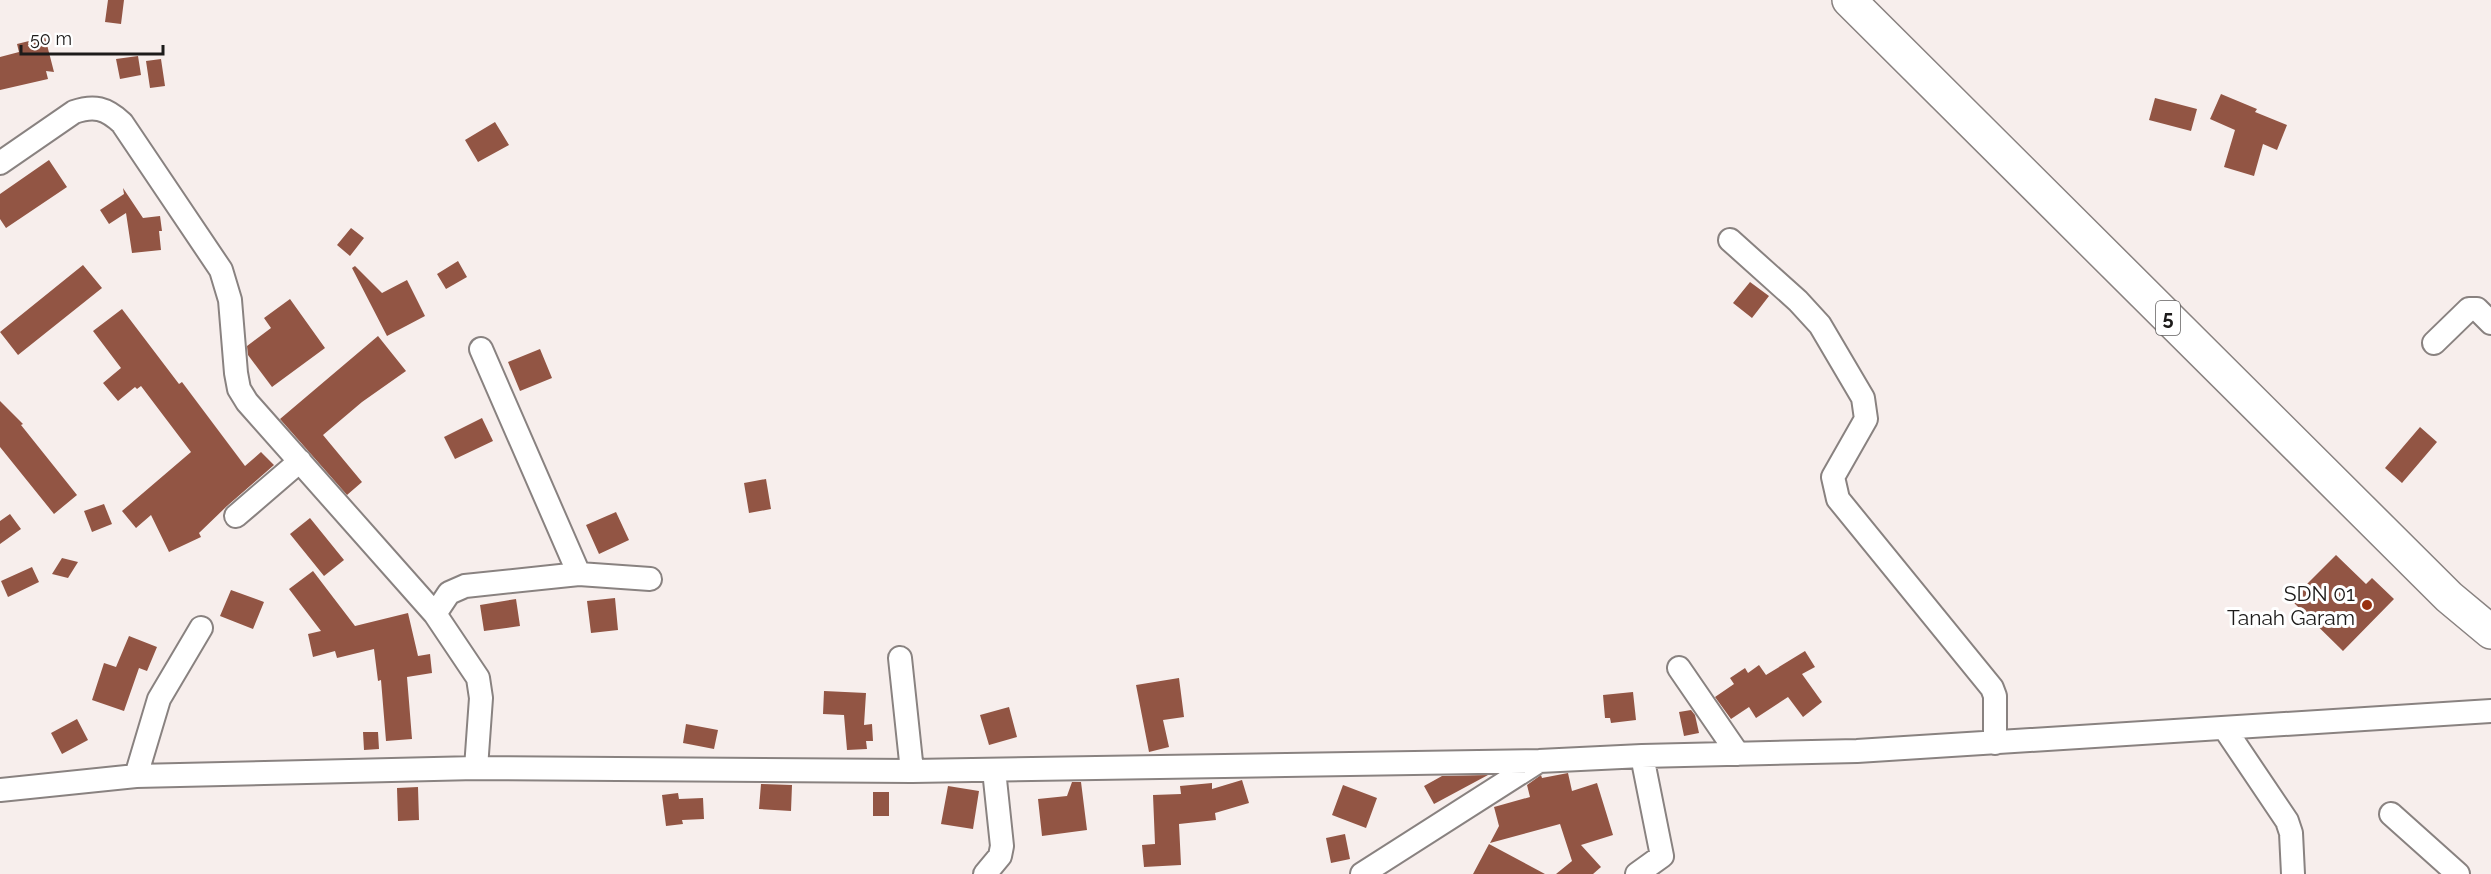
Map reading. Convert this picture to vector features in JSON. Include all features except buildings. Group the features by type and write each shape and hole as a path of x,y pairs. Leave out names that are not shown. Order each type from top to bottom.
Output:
{"highway":[{"name":"5","path":"1849,0 2441,588 2491,632"}],"street":[{"path":"0,164 74,112 87,108 100,108 112,113 122,123 221,270 230,300 239,389 247,402 435,614 478,678 481,687 476,768"},
{"path":"1730,240 1798,301 1820,325 1863,398 1866,419 1833,477 1838,499 1992,688 1995,696 1995,742"},
{"path":"2434,343 2469,309 2477,309 2491,323"},
{"path":"481,349 579,574"},
{"path":"236,516 300,461"},
{"path":"435,614 449,593 465,586 579,574 650,579"},
{"path":"136,776 159,699 201,628"},
{"path":"900,658 912,771"},
{"path":"1679,668 1737,754"},
{"path":"0,790 136,776 476,768 912,771 1539,761 1857,751 2491,711"},
{"path":"2225,729 2287,821 2291,832 2293,874"},
{"path":"1638,874 1662,856 1642,756"},
{"path":"1362,874 1539,761"},
{"path":"985,874 1000,856 1002,846 993,770"},
{"path":"2391,814 2458,874"}],"place":[{"name":"SDN 01 Tanah Garam","path":"2367,605"}]}
